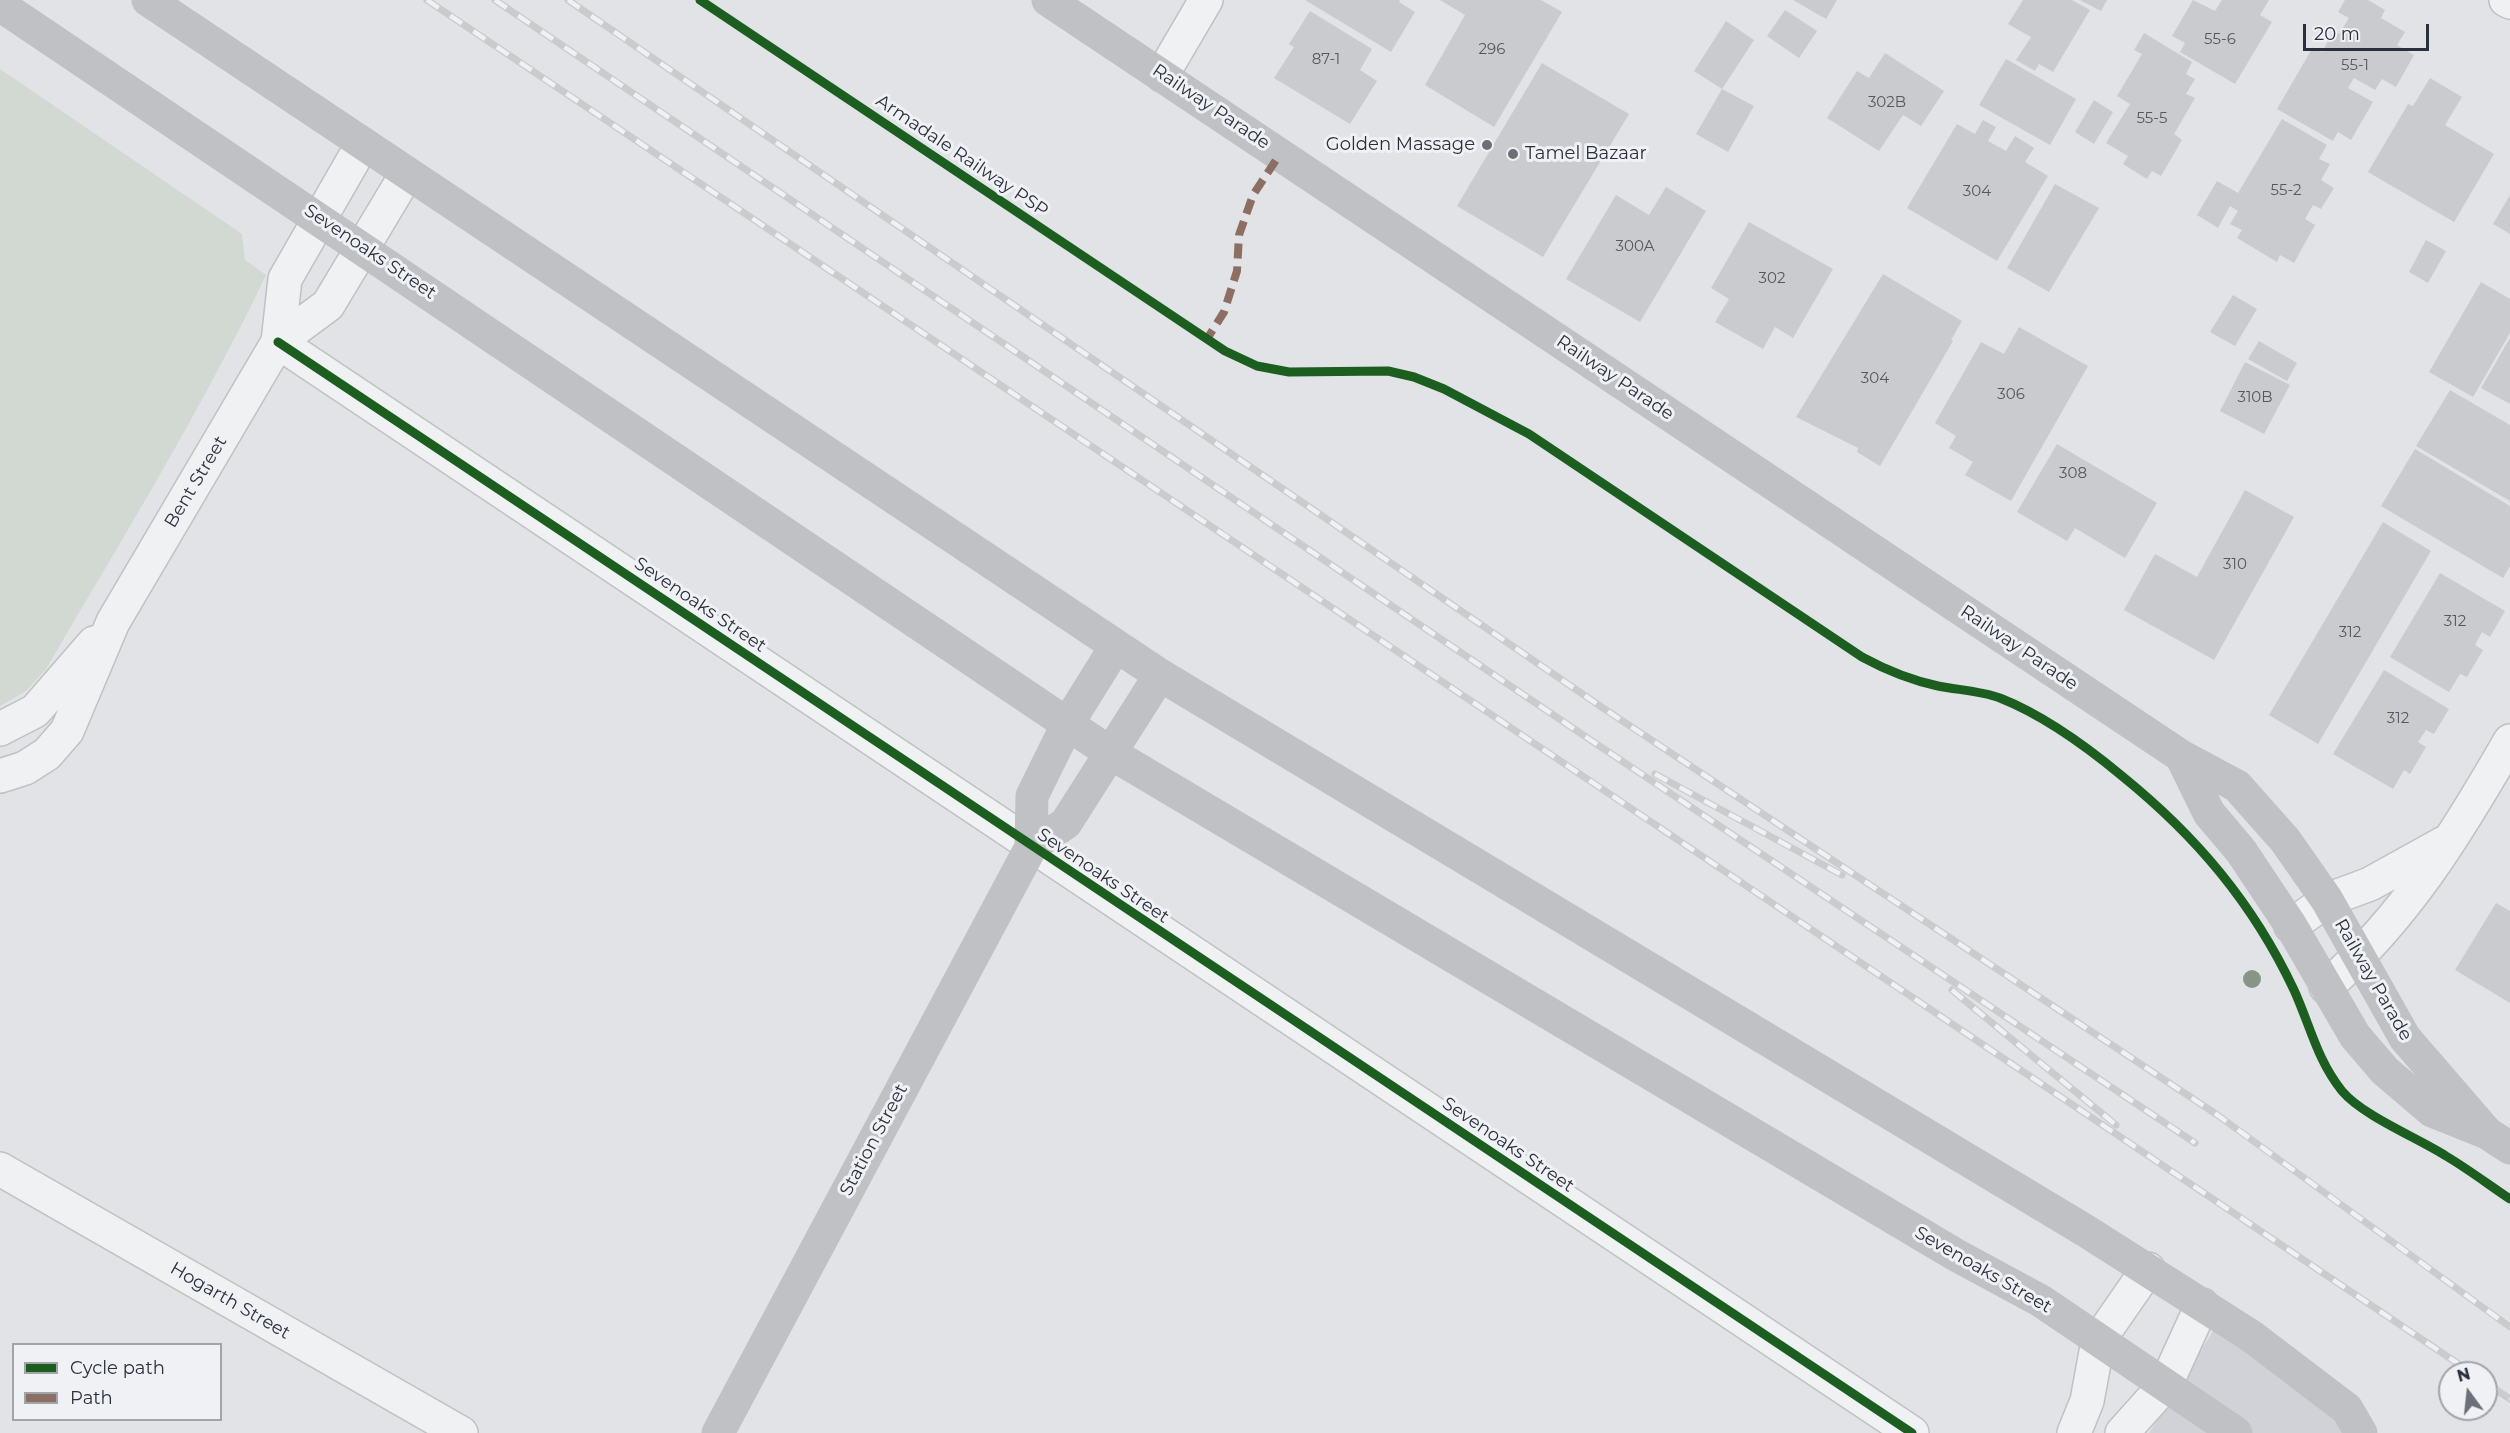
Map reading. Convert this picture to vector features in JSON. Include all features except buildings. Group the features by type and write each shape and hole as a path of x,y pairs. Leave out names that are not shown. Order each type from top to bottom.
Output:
{"main road":[{"path":"148,0 406,175 487,226 1160,675 2148,1269 2251,1336 2347,1409 2361,1433"},
{"name":"Railway Parade","path":"1048,0 2181,756 2237,786 2285,840 2326,900 2405,1038 2499,1140"},
{"name":"Sevenoaks Street","path":"0,5 363,247 1112,754 1956,1256 2041,1301 2236,1433"},
{"name":"Station Street","path":"718,1433 1031,847 1032,796 1068,723 1116,646"},
{"name":"Station Street","path":"1031,847 1066,823 1112,754 1160,675"},
{"name":"Railway Parade","path":"2181,756 2209,813 2241,851 2291,926 2355,1036 2385,1071 2432,1111 2499,1140"}],"street":[{"path":"1162,75 1206,0"},
{"name":"Bent Street","path":"279,342 285,279 362,145"},
{"name":"Bent Street","path":"0,776 25,768 40,759 67,731 113,622 279,342 328,305 406,175"},
{"name":"Sevenoaks Street","path":"279,342 1031,847 1912,1433"},
{"name":"Bent Street","path":"0,729 36,711 113,622"},
{"path":"2326,987 2359,958 2393,919 2454,838 2510,741"},
{"path":"2291,926 2326,900 2370,884 2454,838"},
{"name":"Hogarth Street","path":"0,1168 461,1433"},
{"path":"2074,1433 2087,1401 2098,1341 2148,1269"},
{"path":"2122,1433 2166,1384 2202,1305"}],"shaded area":[{"path":"0,69 242,234 245,260 266,275 188,425 46,669 26,691 0,706"},
{"path":"2218,1323 2374,1433 2149,1433"}],"railway":[{"path":"427,0 2454,1361"},
{"path":"495,0 1586,737 2195,1143"},
{"path":"568,0 1603,708 2216,1114 2510,1327"},
{"path":"1655,774 1842,875"},
{"path":"1952,990 2116,1125"},
{"path":"2498,1391 2510,1399"}],"marked path":[{"path":"1211,341 1207,339 1224,312 1237,271 1239,235 1253,195 1280,154"}],"cycle path":[{"name":"Armadale Railway PSP","path":"700,0 1225,351 1257,366 1289,372 1388,371 1414,377 1444,389 1529,434 1862,657 1918,681 2000,698 2064,732 2149,799 2198,847 2241,900 2278,958 2294,990 2320,1055 2342,1091 2363,1109 2454,1161 2510,1199"},
{"path":"278,342 1912,1433"}],"place":[{"name":"Golden Massage","path":"1487,145"},
{"name":"Tamel Bazaar","path":"1513,154"}]}
